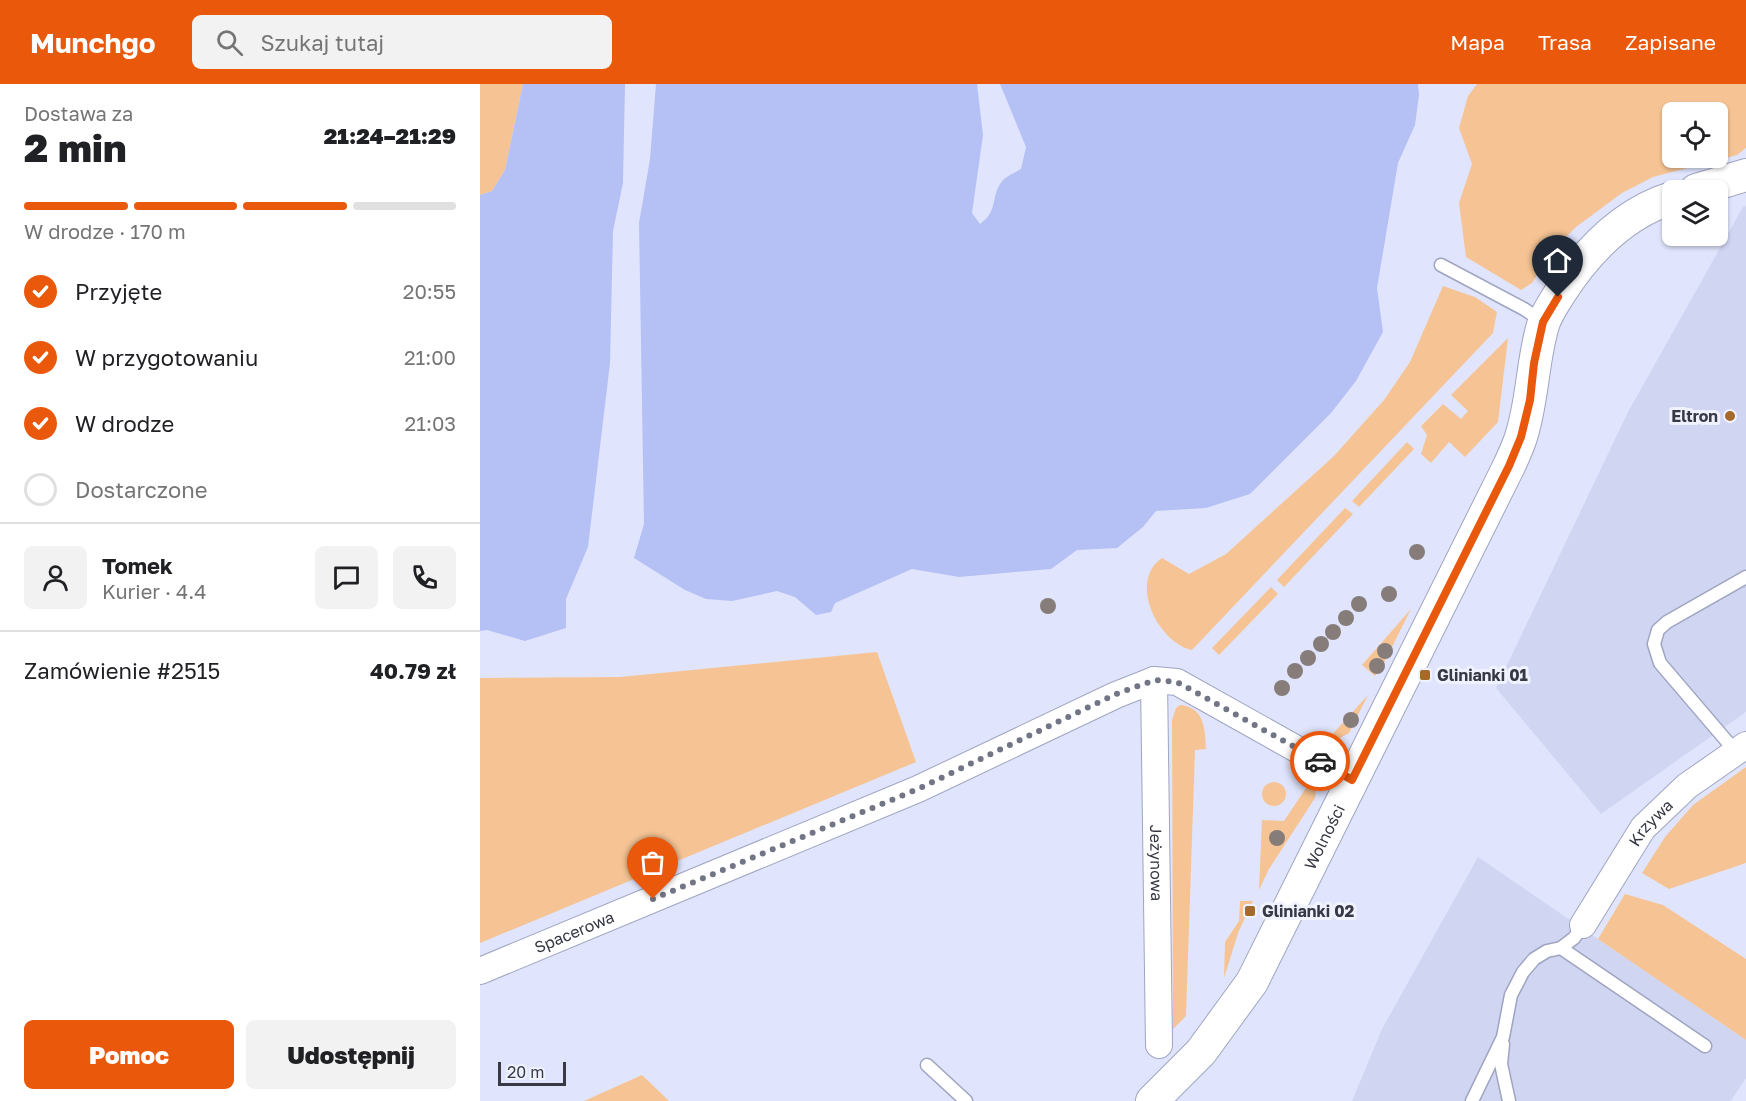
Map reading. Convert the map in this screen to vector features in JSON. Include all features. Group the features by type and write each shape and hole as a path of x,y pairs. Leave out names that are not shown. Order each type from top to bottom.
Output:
{"street":[{"path":"1728,180 1746,175"},
{"name":"Wolności","path":"1152,1101 1201,1052 1252,982 1517,447 1530,400 1534,363 1543,322 1574,272 1596,246 1623,222 1662,201"},
{"path":"1155,680 1177,682 1352,780"},
{"name":"Spacerowa","path":"480,971 918,789 1116,694 1155,680"},
{"name":"Jeżynowa","path":"1155,680 1159,1045"},
{"name":"Krzywa","path":"1583,925 1643,828 1687,786 1741,748"}],"lane":[{"path":"1441,266 1524,309 1543,322"},
{"path":"1741,748 1660,663 1654,644 1658,630 1667,622 1746,577"},
{"path":"1509,1101 1501,1064 1503,1037 1511,994 1522,972 1534,959 1547,951 1561,948 1574,938 1583,925"},
{"path":"1561,948 1706,1046"},
{"path":"1472,1101 1503,1037"},
{"path":"927,1065 966,1101"}],"shaded area":[{"path":"480,84 523,84 505,170 492,191 480,195"},
{"path":"1477,84 1746,84 1746,148 1737,155 1728,157 1728,102 1662,102 1662,168 1687,168 1653,177 1622,193 1576,227 1555,248 1532,283 1521,290 1466,257 1459,203 1472,164 1459,128 1468,96"},
{"path":"1746,206 1746,712 1601,814 1496,688 1628,412 1721,246 1728,246 1728,234 1743,207"},
{"path":"1443,286 1475,297 1497,312 1493,333 1192,650 1179,645 1158,623 1151,610 1147,595 1147,581 1152,568 1162,558 1189,574 1226,554 1334,456 1384,400 1410,362"},
{"path":"1508,338 1498,422 1465,457 1449,442 1431,463 1421,454 1427,435 1421,426 1443,404 1461,419 1468,411 1451,395"},
{"path":"1407,442 1414,449 1359,507 1352,501"},
{"path":"1345,508 1353,514 1284,587 1277,580"},
{"path":"1271,587 1278,594 1219,655 1212,648"},
{"path":"1411,609 1383,665 1375,676 1362,665"},
{"path":"877,652 916,762 480,943 480,678 620,677"},
{"path":"1368,695 1349,733 1338,739 1329,738"},
{"path":"1180,705 1194,710 1199,715 1204,727 1206,749 1195,750 1186,1016 1173,1029 1172,720 1176,708"},
{"path":"1746,767 1746,863 1669,889 1642,873 1665,837 1693,805"},
{"path":"1274,782 1279,783 1285,789 1285,799 1279,805 1274,806 1269,805 1263,799 1262,794 1263,789 1269,783"},
{"path":"1310,782 1316,792 1315,798 1269,869 1259,890 1262,820 1284,821"},
{"path":"1478,857 1746,1040 1746,1078 1731,1101 1352,1101 1382,1029"},
{"path":"1625,894 1663,905 1746,959 1746,1040 1598,939"},
{"path":"1240,901 1253,901 1238,933 1224,978 1225,942 1239,921"},
{"path":"642,1075 669,1101 584,1101"}],"water":[{"path":"523,84 625,84 623,183 613,231 610,363 588,547 566,599 566,628 525,641 487,630 480,631 480,195 492,191 505,170"},
{"path":"656,84 977,84 983,135 972,213 980,224 990,213 999,185 1004,179 1021,169 1026,147 1000,84 1418,84 1419,95 1415,125 1398,163 1377,288 1383,332 1356,381 1331,413 1250,494 1206,508 1156,511 1143,527 1117,548 1077,550 1051,569 959,577 912,569 835,603 831,612 816,615 795,597 777,591 732,601 706,599 685,590 634,558 644,524 639,223 650,159"}],"way so far":[{"path":"653,899 918,789 1116,694 1155,680 1177,682 1320,761"}],"place":[{"name":"Eltron","path":"1730,416"},
{"name":"Glinianki 01","path":"1425,675"},
{"name":"Glinianki 02","path":"1250,911"}],"route":[{"path":"1320,761 1352,780 1509,466 1521,437 1530,400 1534,363 1543,322 1558,297"}]}
